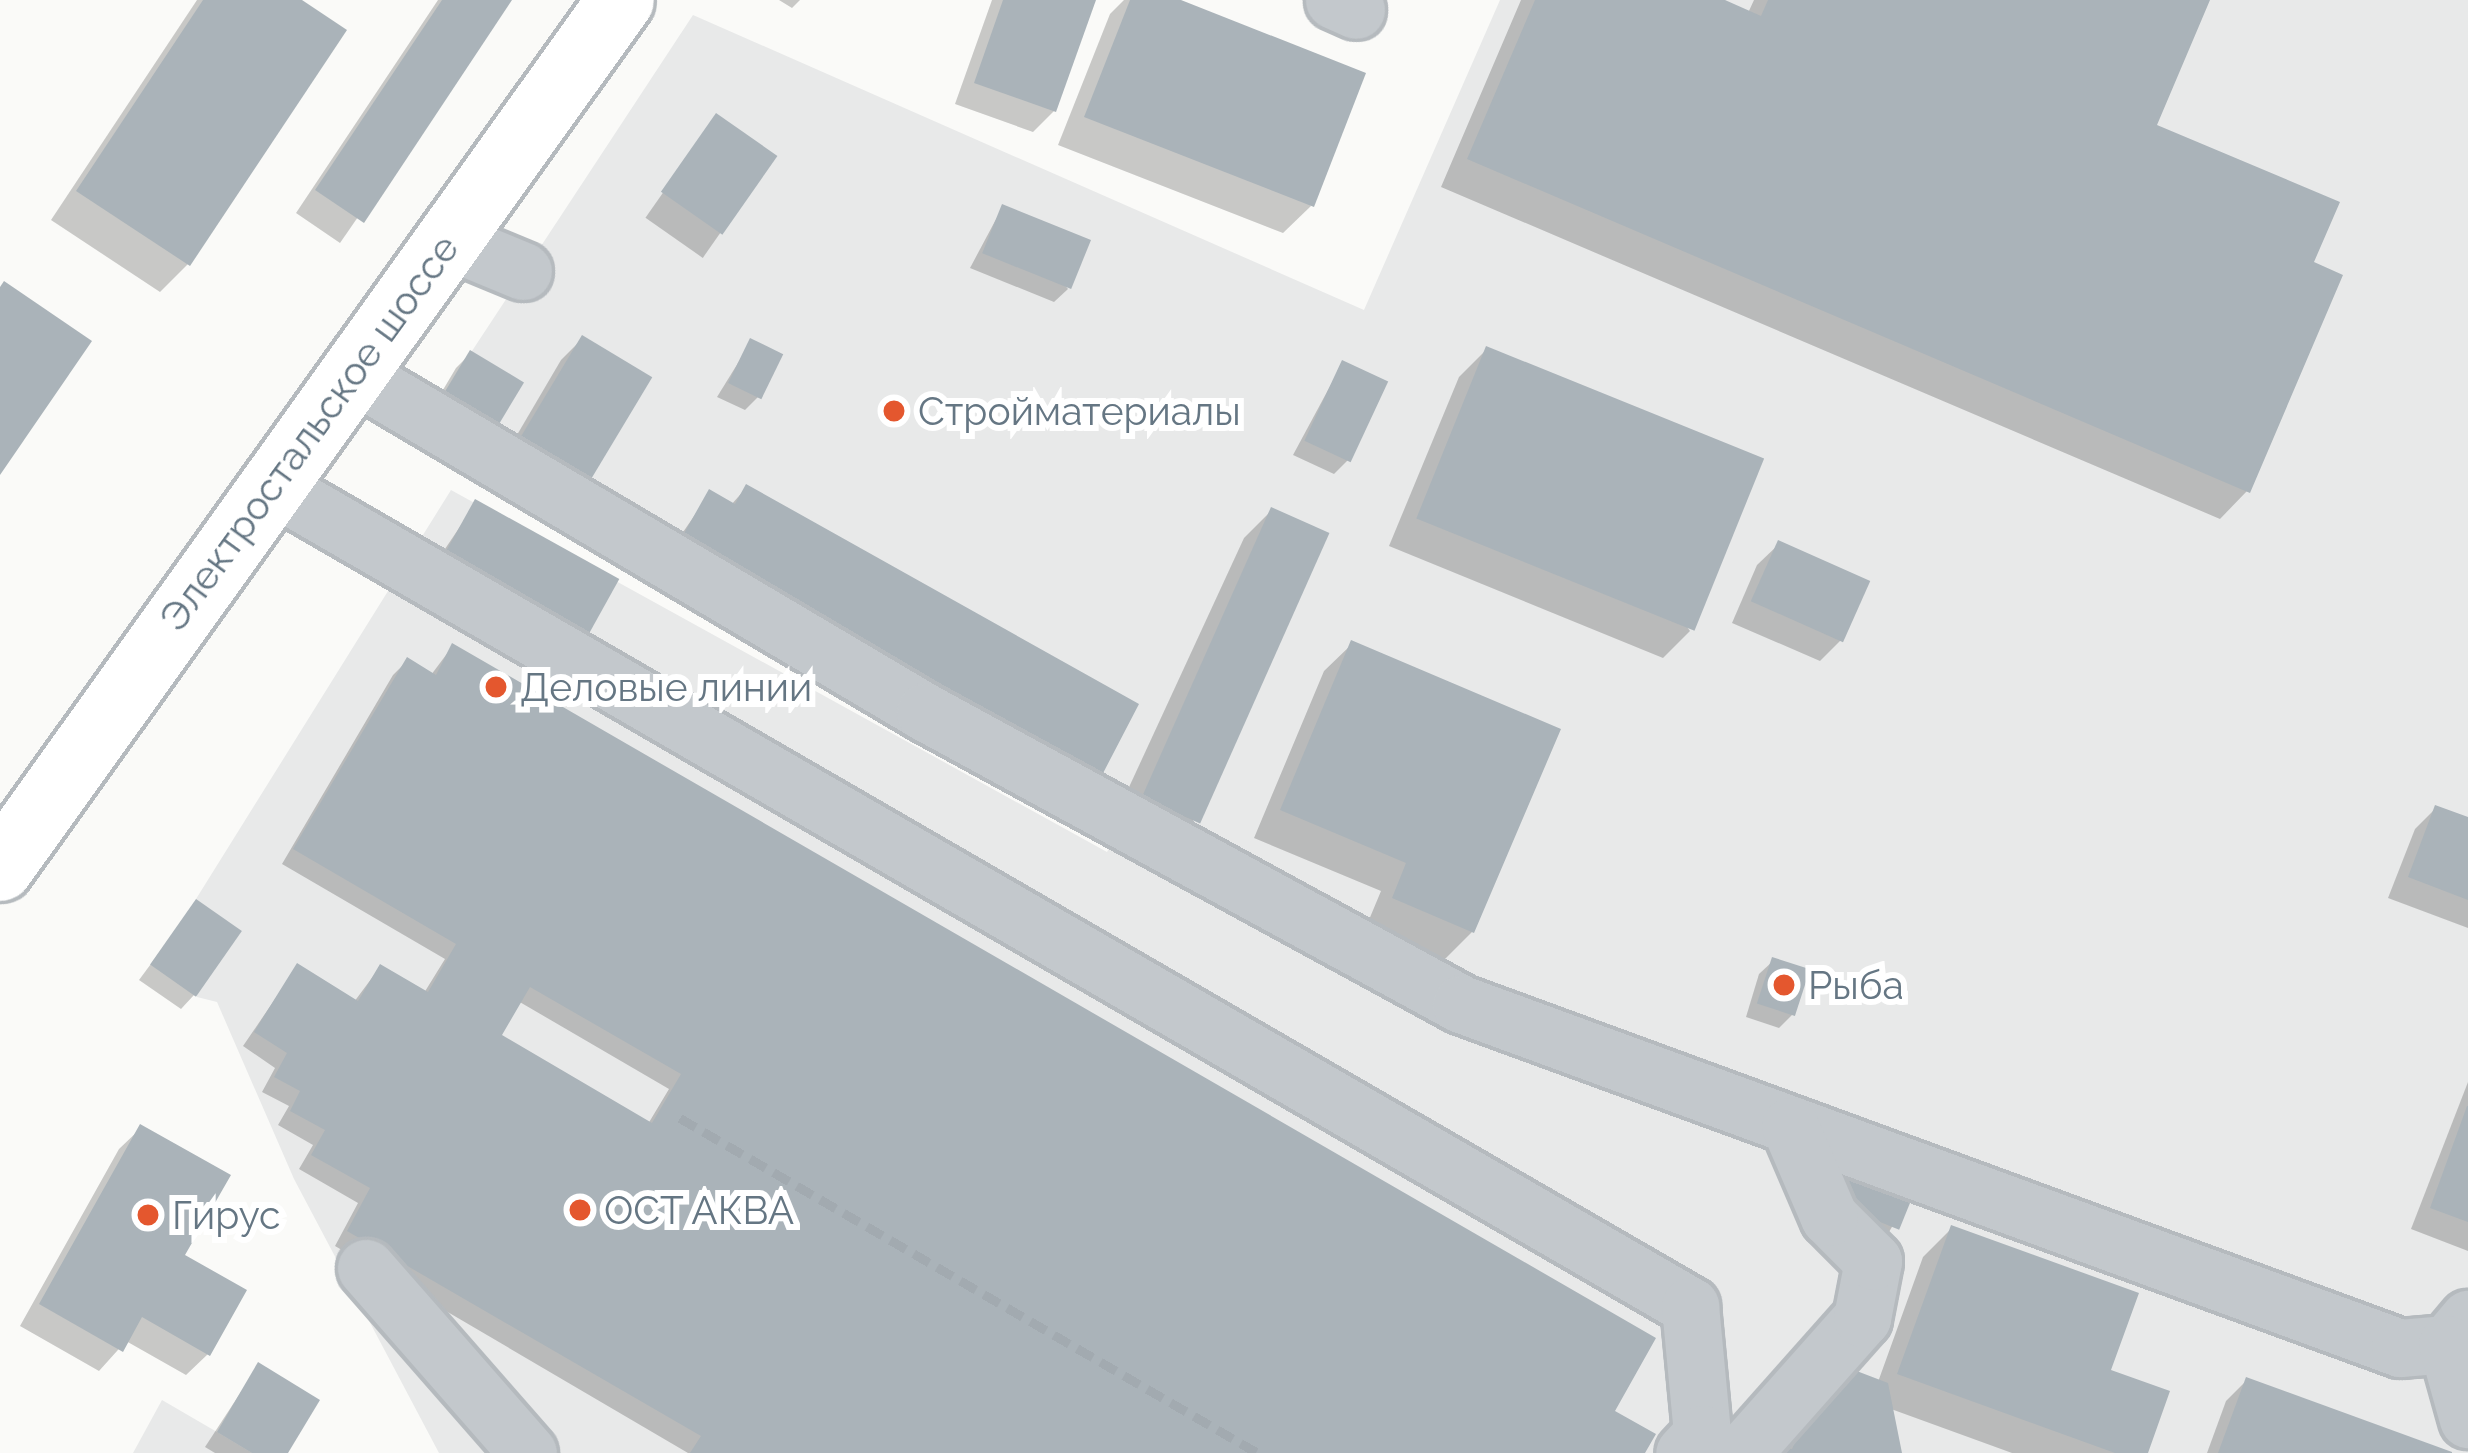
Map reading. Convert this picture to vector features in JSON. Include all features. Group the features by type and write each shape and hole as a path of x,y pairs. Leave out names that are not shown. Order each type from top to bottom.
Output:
{"main road":[{"name":"Электростальское шоссе","path":"0,868 269,484 621,0"}],"lane":[{"path":"448,239 523,271"},
{"path":"352,373 925,712 1461,1004 2273,1306 2400,1348 2457,1331 2468,1419"},
{"path":"269,484 1690,1306 1702,1434 1684,1453"},
{"path":"1742,1453 1862,1318 1874,1261 1829,1217 1790,1126"},
{"path":"366,1268 528,1453"}],"shaded area":[{"path":"1500,0 2468,0 2468,1453 439,1453 294,1179 217,1002 197,997 196,899 451,490 1107,852 1137,797 443,395 693,15 1364,310"},
{"path":"162,1400 217,1432 252,1453 133,1453"}],"building":[{"path":"203,0 302,0 347,30 190,266 76,191"},
{"path":"442,0 512,0 364,223 315,190"},
{"path":"1003,0 1096,0 1056,112 974,83"},
{"path":"1130,0 1181,0 1366,73 1314,207 1084,117"},
{"path":"1535,0 1725,0 1761,16 1768,0 2210,0 2157,125 2340,202 2314,262 2343,275 2250,493 1467,159"},
{"path":"716,113 777,156 722,235 661,192"},
{"path":"1002,204 1091,240 1071,289 982,253"},
{"path":"4,281 92,341 0,475 0,287"},
{"path":"582,335 652,377 588,484 518,441"},
{"path":"750,338 783,354 761,399 728,383"},
{"path":"1486,346 1764,458 1694,631 1416,518"},
{"path":"470,350 524,382 497,427 443,395"},
{"path":"1342,360 1388,382 1351,462 1304,441"},
{"path":"746,484 1139,704 1100,779 682,537 709,489 735,504"},
{"path":"475,499 619,579 585,641 441,561"},
{"path":"1271,507 1329,533 1200,824 1142,798"},
{"path":"1778,540 1870,581 1843,642 1751,601"},
{"path":"1351,640 1561,729 1474,933 1392,898 1406,863 1280,810"},
{"path":"452,643 1656,1338 1615,1411 1656,1434 1645,1453 690,1453 701,1436 347,1231 370,1188 311,1155 325,1130 290,1111 300,1091 274,1077 287,1053 254,1032 297,963 358,1001 380,964 428,992 456,944 293,849 407,657 436,675","holes":["530,987 681,1074 652,1123 502,1035"]},
{"path":"2435,805 2468,817 2468,900 2408,877"},
{"path":"196,899 242,931 196,997 150,965"},
{"path":"1772,957 1810,969 1795,1016 1757,1004"},
{"path":"2468,1106 2468,1222 2430,1208"},
{"name":"Гирус","path":"140,1124 231,1175 185,1255 247,1290 210,1356 142,1317 123,1352 39,1304"},
{"path":"1847,1172 1912,1198 1899,1230 1834,1204"},
{"path":"1951,1225 2139,1293 2111,1370 2170,1391 2148,1453 2115,1453 1897,1374"},
{"path":"1828,1360 1888,1383 1902,1453 1765,1453 1770,1442 1792,1449"},
{"path":"258,1362 320,1400 288,1453 252,1453 217,1432"},
{"path":"2246,1377 2452,1452 2452,1453 2218,1453"}],"railway":[{"path":"680,1118 1258,1453"}],"place":[{"name":"Стройматериалы","path":"894,411"},
{"name":"Деловые линии","path":"496,687"},
{"name":"Рыба","path":"1784,985"},
{"name":"ОСТ АКВА","path":"580,1210"},
{"name":"Гирус","path":"148,1215"}]}
